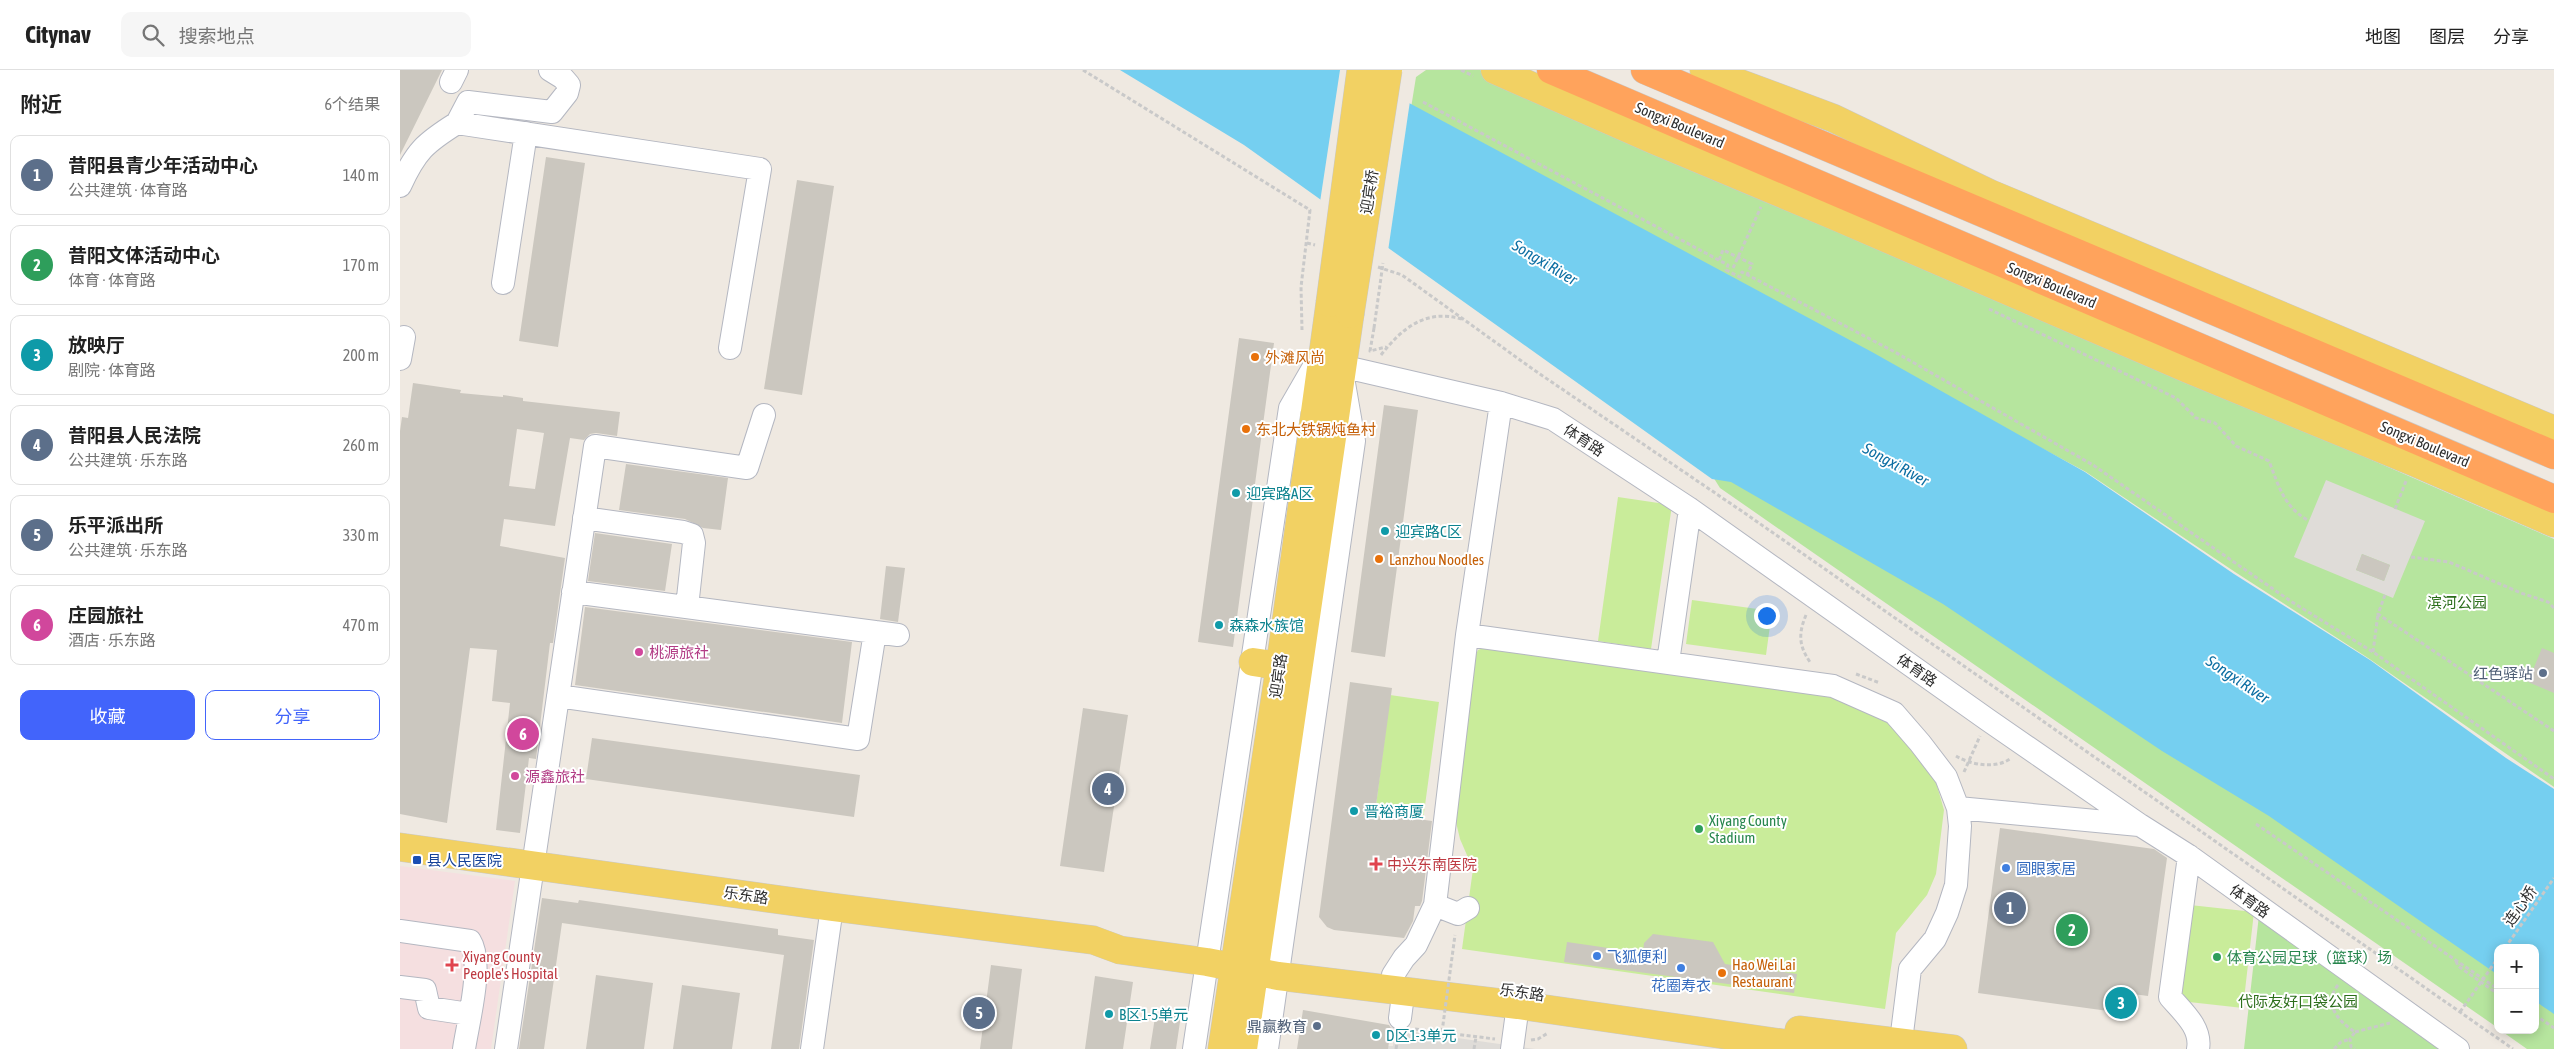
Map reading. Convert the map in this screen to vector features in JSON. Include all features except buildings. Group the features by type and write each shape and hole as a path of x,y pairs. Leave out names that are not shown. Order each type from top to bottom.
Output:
{"highway":[{"name":"Songxi Boulevard","path":"1551,70 2415,460 2554,499"},
{"path":"1645,70 2554,455"}],"main road":[{"name":"迎宾桥","path":"1340,309 1361,70"},
{"name":"迎宾桥","path":"1340,309 1388,70"},
{"path":"1704,70 1833,118 1990,194 2554,430"},
{"path":"1487,74 1654,140 1835,216 2188,370 2415,460 2554,523"},
{"name":"迎宾路","path":"1243,1049 1300,668 1322,352 1340,309"},
{"path":"1252,662 1300,668"},
{"name":"乐东路","path":"400,847 832,907 1093,940 1120,950 1208,953 1257,963 1518,1005 1823,1049"},
{"name":"迎宾路","path":"1222,1049 1257,963"},
{"name":"乐东路","path":"1257,963 1393,975 1864,1039 1901,1041 1953,1049"}],"street":[{"path":"400,186 412,159 428,141 457,123 468,102 552,112 567,93 569,85 563,78 550,70"},
{"path":"457,123 760,169 730,348"},
{"path":"503,283 526,134"},
{"path":"1194,1049 1290,408 1322,352"},
{"name":"体育路","path":"1322,352 1553,419 1690,509 1988,720 2188,856 2458,1049"},
{"path":"1393,975 1404,958 1416,945 1435,905 1467,634 1501,403"},
{"path":"506,1049 595,446 747,468 764,415"},
{"path":"1668,662 1690,509"},
{"path":"584,518 692,535 694,543 687,607"},
{"path":"573,592 898,635"},
{"path":"558,696 858,740 875,632"},
{"path":"1467,634 1834,686 1894,713 1920,742 1946,777 1956,801 1959,854 1956,885 1935,938 1901,968 1901,1041"},
{"path":"1267,1049 1257,963 1300,668"},
{"path":"1956,801 2140,825"},
{"path":"2188,856 2170,997 2200,1038 2198,1049"},
{"path":"1435,905 1458,914 1468,908"},
{"path":"812,1049 832,907"},
{"path":"400,931 470,941 475,949 474,979 464,1049"},
{"path":"400,987 425,990 429,1008 469,1014"},
{"path":"1512,1049 1518,1005"}],"path":[{"path":"1083,70 1310,210 1301,287 1322,352"},
{"path":"1461,70 1487,74"},
{"path":"1423,102 1719,260 1728,265 1726,270 1740,276 1742,272 1893,352 2093,465 2292,602 2373,652 2554,779"},
{"path":"1752,202 1770,210"},
{"path":"1733,268 1761,206"},
{"path":"1307,242 1324,248"},
{"path":"1719,260 1723,250 1752,264 1747,275"},
{"path":"1376,266 1402,275 1534,370 1754,519 2513,1049"},
{"path":"1981,306 2176,398 2196,418 2215,423 2236,446 2269,461 2284,498 2295,513 2309,521"},
{"path":"1374,328 1370,351 1387,347 1418,321 1428,316 1441,315 1465,320"},
{"path":"2395,509 2415,460"},
{"path":"2411,557 2449,562 2521,593 2548,602 2554,608"},
{"path":"2373,652 2378,614 2385,595"},
{"path":"2378,614 2554,731"},
{"path":"1956,801 1988,720"},
{"path":"2256,824 2494,986"},
{"name":"连心桥","path":"2508,944 2554,878"},
{"path":"1442,1032 1456,935"},
{"path":"2455,960 2458,966 2494,991"},
{"path":"2460,1012 2494,964"},
{"path":"2348,972 2334,991 2332,1004 2340,1021 2355,1032"},
{"path":"2334,1049 2342,1042 2350,1039 2355,1032 2392,1023 2406,1013"},
{"path":"1404,1017 1442,1032 1476,1037 1474,1049"},
{"path":"2539,1018 2554,1028"},
{"path":"2350,1039 2351,1047 2355,1049"}],"shaded area":[{"path":"2326,480 2425,521 2393,598 2294,557","holes":["2362,554 2390,565 2384,581 2356,570"]},
{"name":"Xiyang County People's Hospital","path":"400,866 515,881 491,1049 400,1049"},
{"path":"1393,1017 1409,1019 1408,1031 1535,1049 1388,1049 1388,1046 1393,1046 1394,1035 1390,1035"}],"green space":[{"name":"滨河公园","path":"1426,70 1480,70 1657,150 2554,539 2554,787 2368,658 2086,472 1411,108 1416,77"},
{"path":"1710,472 1734,477 1945,595 2494,956 2494,1025 1720,488"},
{"path":"1618,497 1672,505 1651,649 1598,641"},
{"path":"1692,600 1772,611 1766,655 1686,644"},
{"name":"Xiyang County Stadium","path":"1486,647 1834,697 1863,705 1900,730 1936,782 1944,810 1936,874 1927,895 1896,933 1885,1009 1462,949 1473,869 1460,839 1455,818 1474,658 1478,650"},
{"path":"1390,695 1439,702 1423,820 1375,813"},
{"name":"体育公园足球（篮球）场","path":"2190,905 2254,912 2243,1008 2180,1001"},
{"name":"代际友好口袋公园","path":"2259,915 2451,1049 2244,1049"},
{"path":"2539,988 2554,998 2554,1049 2527,1049 2506,1034 2539,1034"}],"water":[{"name":"Songxi River","path":"1120,70 1342,70 1411,104 1872,352 2085,472 2234,574 2370,660 2506,758 2554,789 2554,1014 2539,1004 2539,944 2494,944 2494,972 2269,816 2162,751 1943,604 1731,482 1712,479 1244,145"}],"pier":[{"path":"1340,70 1348,70 1410,101 1388,251 1320,202"}],"place":[{"name":"外滩风尚","path":"1255,357"},
{"name":"东北大铁锅炖鱼村","path":"1246,429"},
{"name":"迎宾路A区","path":"1236,493"},
{"name":"迎宾路C区","path":"1385,531"},
{"name":"Lanzhou Noodles","path":"1379,559"},
{"name":"森森水族馆","path":"1219,625"},
{"name":"桃源旅社","path":"639,652"},
{"name":"红色驿站","path":"2543,673"},
{"name":"庄园旅社","path":"523,734"},
{"name":"源鑫旅社","path":"515,776"},
{"name":"昔阳县人民法院","path":"1108,789"},
{"name":"晋裕商厦","path":"1354,811"},
{"name":"Xiyang County Stadium","path":"1699,829"},
{"name":"县人民医院","path":"417,860"},
{"name":"中兴东南医院","path":"1376,864"},
{"name":"圆眼家居","path":"2006,868"},
{"name":"昔阳县青少年活动中心","path":"2010,908"},
{"name":"昔阳文体活动中心","path":"2072,930"},
{"name":"飞狐便利","path":"1597,956"},
{"name":"体育公园足球（篮球）场","path":"2217,957"},
{"name":"Xiyang County People's Hospital","path":"452,965"},
{"name":"花圈寿衣","path":"1681,968"},
{"name":"Hao Wei Lai Restaurant","path":"1722,973"},
{"name":"放映厅","path":"2121,1003"},
{"name":"乐平派出所","path":"979,1013"},
{"name":"B区1-5单元","path":"1109,1014"},
{"name":"鼎赢教育","path":"1317,1026"},
{"name":"D区1-3单元","path":"1376,1035"}]}
